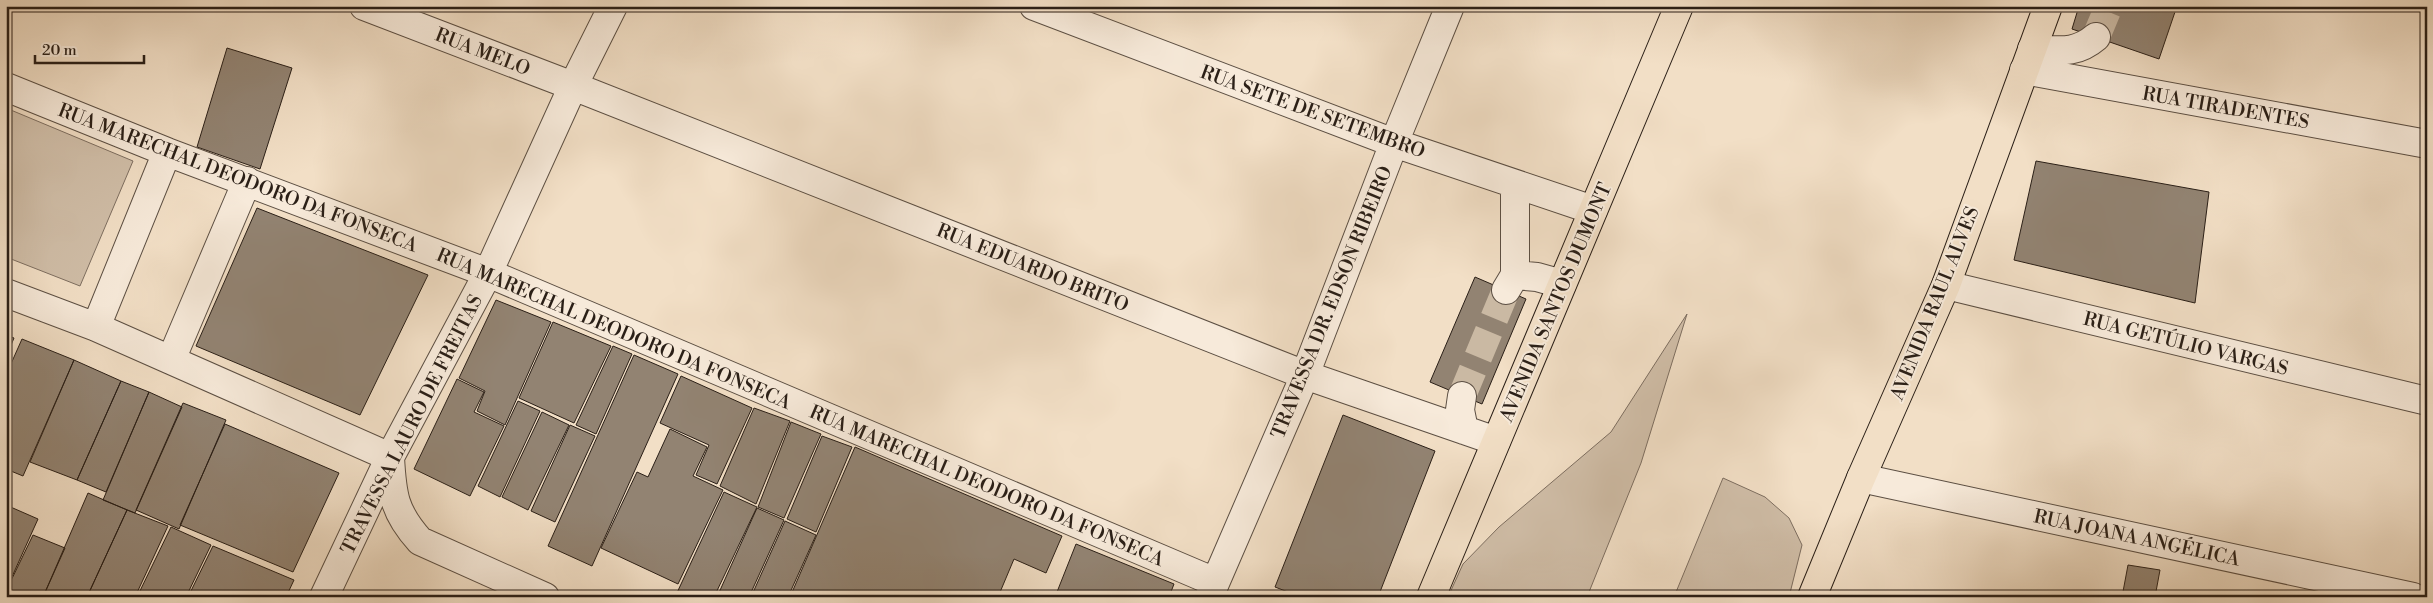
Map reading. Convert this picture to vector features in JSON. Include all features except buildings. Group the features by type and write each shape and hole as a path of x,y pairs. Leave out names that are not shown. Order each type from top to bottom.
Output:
{"main road":[{"name":"AVENIDA SANTOS DUMONT","path":"1431,597 1679,6"},
{"name":"AVENIDA RAUL ALVES","path":"1812,597 1861,478 1946,284 2048,6"}],"street":[{"name":"RUA MELO","path":"364,6 574,86"},
{"name":"TRAVESSA LAURO DE FREITAS","path":"324,597 390,457 488,273 613,6"},
{"name":"RUA SETE DE SETEMBRO","path":"1034,6 1394,143 1593,210"},
{"name":"TRAVESSA DR. EDSON RIBEIRO","path":"1212,589 1305,375 1394,143 1450,6"},
{"path":"2028,59 2085,47 2096,37"},
{"name":"RUA TIRADENTES","path":"2028,59 2427,144"},
{"name":"RUA EDUARDO BRITO","path":"574,86 1305,375 1496,441"},
{"name":"RUA MARECHAL DEODORO DA FONSECA","path":"6,87 167,152 488,273 1212,589"},
{"path":"96,327 167,152"},
{"path":"171,360 247,182"},
{"path":"1515,184 1510,282 1537,277 1562,284"},
{"name":"RUA GETÚLIO VARGAS","path":"1946,284 2427,401"},
{"path":"6,293 96,327 390,457 396,506 405,524 420,541 545,597"},
{"path":"1462,396 1460,410 1464,430"},
{"name":"RUA JOANA ANGÉLICA","path":"1861,478 2413,597"}],"shaded area":[{"path":"6,108 133,161 80,286 6,257"},
{"path":"1687,314 1641,463 1587,597 1448,597 1463,564 1499,527 1611,432"},
{"path":"1723,478 1765,497 1789,518 1802,545 1789,597 1674,597"}],"tunnel":[{"path":"2096,37 2109,6"},
{"path":"1462,396 1506,290"}]}
